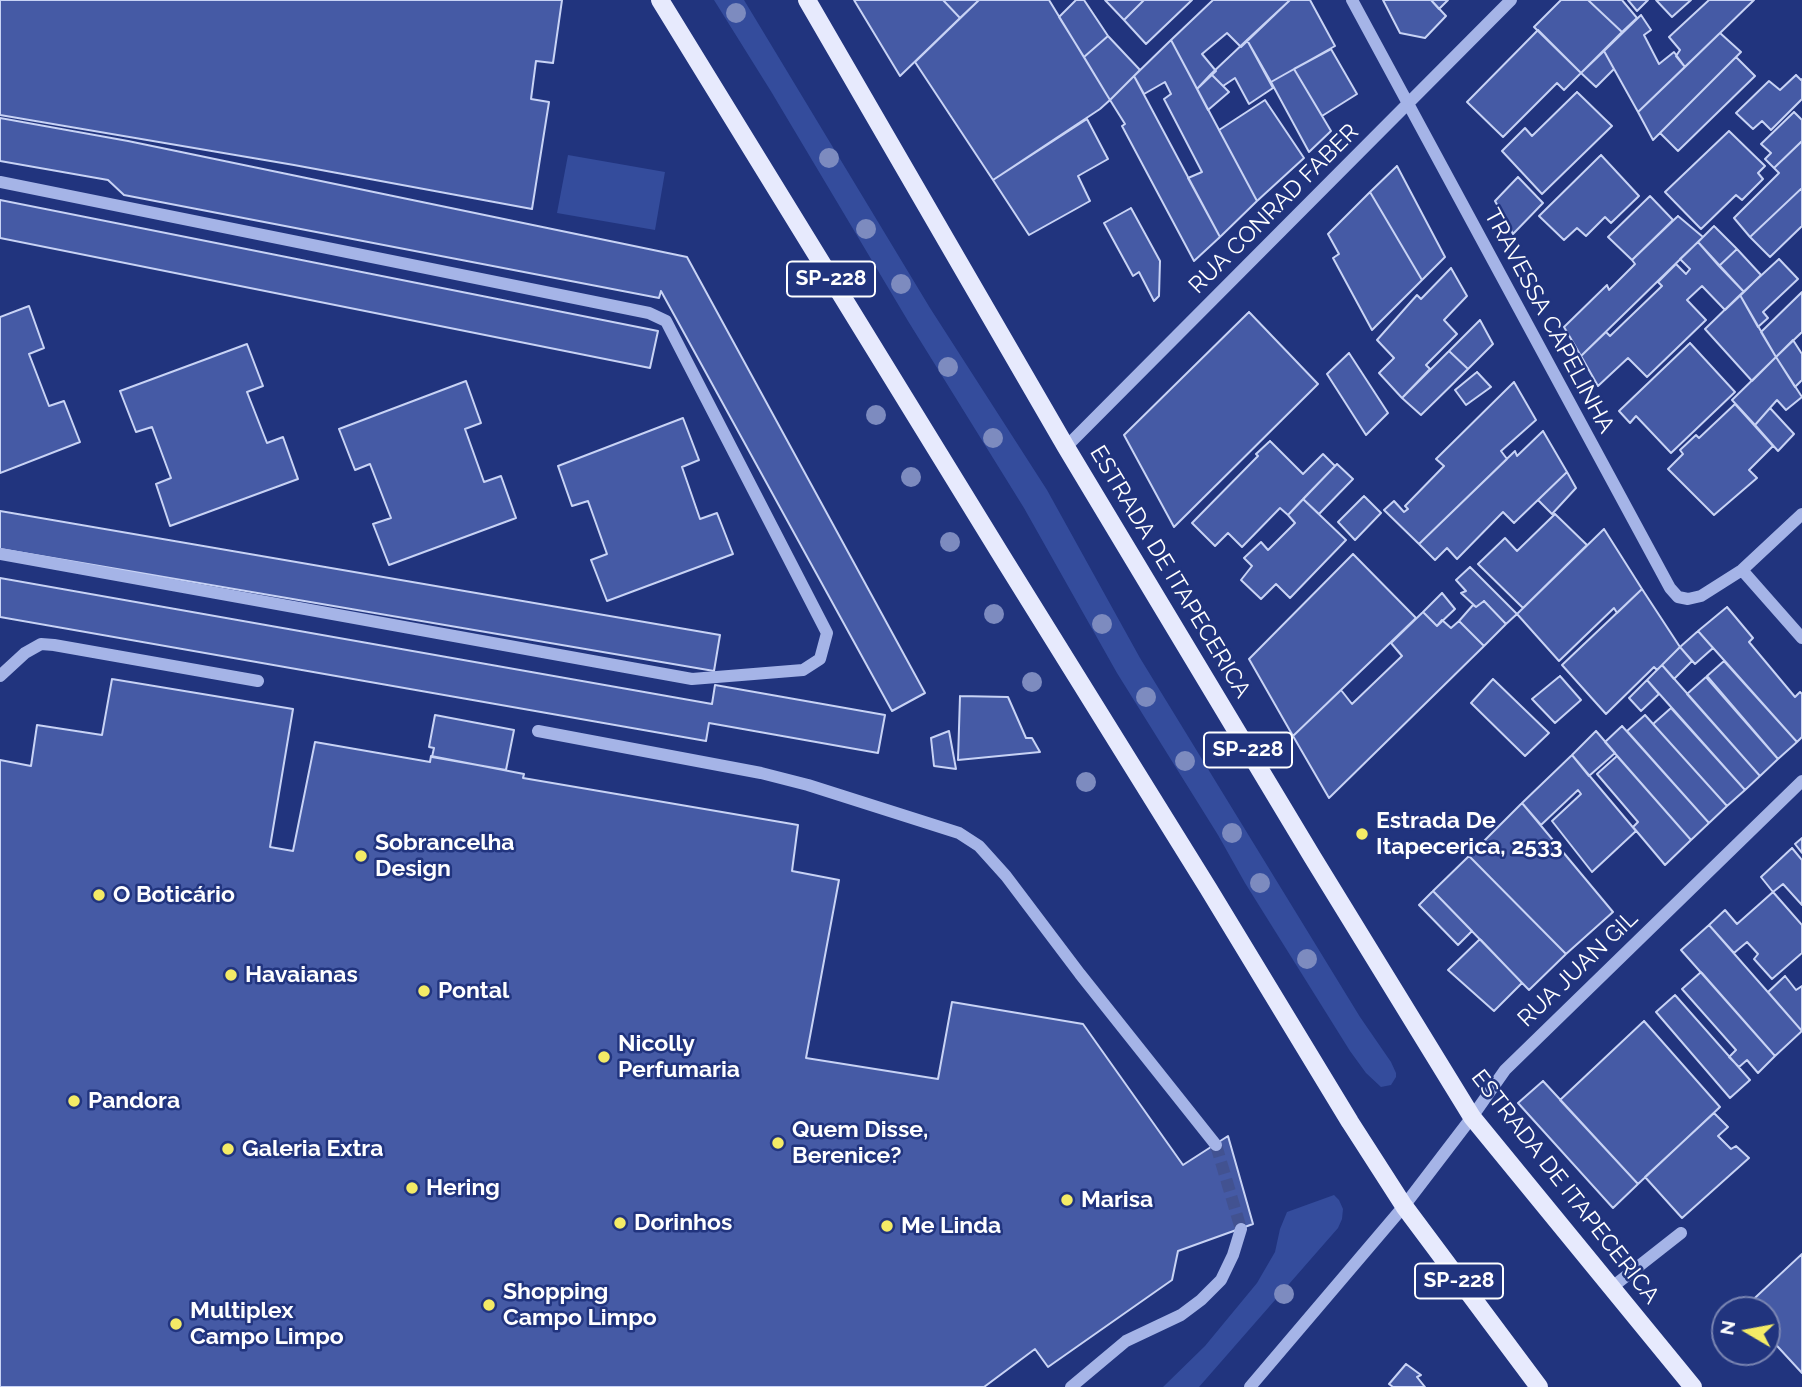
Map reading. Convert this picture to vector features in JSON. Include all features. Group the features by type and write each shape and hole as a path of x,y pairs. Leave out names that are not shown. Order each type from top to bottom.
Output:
{"main road":[{"name":"SP-228","path":"660,0 1350,1122 1404,1206 1539,1387"},
{"name":"ESTRADA DE ITAPECERICA","path":"807,0 1066,447 1313,859 1472,1117 1693,1387"}],"street":[{"name":"TRAVESSA CAPELINHA","path":"1352,0 1670,588 1678,597 1688,599 1701,596 1742,570"},
{"name":"RUA CONRAD FABER","path":"1066,447 1511,0"},
{"path":"0,182 649,313 666,321 827,633 820,659 803,670 692,680 0,554"},
{"path":"1802,514 1742,570 1802,638"},
{"path":"0,676 25,653 41,644 258,681"},
{"path":"538,731 761,773 808,785 959,833 979,846 1006,876 1216,1145"},
{"name":"RUA JUAN GIL","path":"1250,1387 1404,1206 1505,1070 1802,781"},
{"path":"1071,1387 1126,1341 1181,1315 1201,1300 1221,1280 1241,1229"},
{"path":"1611,1288 1681,1233"}],"shaded area":[{"path":"714,0 744,0 930,308 1047,490 1140,658 1360,1017 1391,1062 1396,1077 1391,1085 1381,1087 1366,1073 1350,1051 1245,883 1117,673 1024,508"},
{"path":"568,155 665,172 655,230 557,213"},
{"path":"1334,1195 1343,1209 1338,1228 1199,1387 1163,1387 1205,1346 1257,1283 1275,1252 1287,1212"}],"building":[{"path":"0,0 562,0 553,63 536,61 531,99 549,102 532,209 0,115"},
{"path":"854,0 943,0 960,18 900,76"},
{"path":"943,0 979,0 960,18"},
{"path":"979,0 1049,0 1110,100 993,180 915,62"},
{"path":"1076,0 1084,0 1108,36 1084,57 1059,17"},
{"path":"1105,0 1144,0 1124,20"},
{"path":"1144,0 1192,0 1146,44 1124,20"},
{"path":"1213,0 1290,0 1241,47 1227,33 1202,54 1216,71 1197,89 1171,40"},
{"path":"1290,0 1310,0 1335,46 1271,82 1247,40"},
{"path":"1383,0 1431,0 1446,16 1425,38 1400,33"},
{"path":"1431,0 1448,0 1439,9"},
{"path":"1561,0 1588,0 1622,32 1581,73 1534,27"},
{"path":"1588,0 1622,0 1637,18 1622,32"},
{"path":"1628,0 1648,0 1637,11"},
{"path":"1656,0 1691,0 1672,17"},
{"path":"1709,0 1754,0 1685,67 1676,56 1680,50 1669,37"},
{"path":"1641,15 1651,30 1644,35 1659,64 1674,52 1685,67 1638,112 1604,51"},
{"path":"1538,30 1581,73 1564,90 1557,83 1503,137 1467,102"},
{"path":"1720,33 1741,52 1653,140 1638,112"},
{"path":"1108,36 1140,70 1110,100 1084,57"},
{"path":"1171,40 1257,201 1220,237 1188,178 1202,172 1164,99 1171,94 1165,82 1144,94 1134,76"},
{"path":"1247,40 1273,88 1249,104 1235,78 1223,86 1211,74"},
{"path":"1331,49 1357,94 1322,116 1294,69"},
{"path":"1604,51 1614,69 1596,87 1581,73"},
{"path":"1736,57 1755,76 1678,151 1660,133"},
{"path":"1294,69 1331,131 1309,152 1271,82"},
{"path":"1211,74 1229,92 1208,110 1197,89"},
{"path":"1796,75 1802,79 1802,99 1771,130 1762,121 1753,129 1736,113 1769,81 1780,90"},
{"path":"1134,76 1220,237 1194,261 1122,126 1125,124 1110,100"},
{"path":"1577,92 1612,126 1542,194 1502,151 1525,128 1532,136"},
{"path":"1265,100 1304,158 1257,201 1219,130"},
{"path":"1794,112 1802,120 1802,141 1774,168 1765,159 1771,153 1761,144"},
{"path":"0,118 128,141 687,257 925,693 892,711 661,291 659,298 124,195 108,180 0,161"},
{"path":"1087,119 1108,159 1078,176 1090,201 1029,235 993,180"},
{"path":"1729,131 1765,166 1758,173 1763,179 1742,200 1736,195 1701,229 1665,192"},
{"path":"1802,141 1802,188 1750,237 1734,218 1779,173 1774,168"},
{"path":"1601,155 1639,196 1611,223 1605,217 1586,236 1577,228 1564,240 1539,216"},
{"path":"1397,166 1445,257 1422,280 1370,192"},
{"path":"1518,177 1543,203 1513,234 1495,201"},
{"path":"1802,188 1802,226 1770,257 1750,237"},
{"path":"1370,192 1422,280 1372,330 1333,258 1339,254 1328,234"},
{"path":"1650,196 1673,220 1632,260 1608,237"},
{"path":"0,200 658,331 650,368 0,238"},
{"path":"1131,208 1160,261 1159,296 1154,301 1139,272 1133,276 1104,223"},
{"path":"1678,216 1703,237 1581,356 1564,327 1607,285 1609,290 1635,264 1632,260"},
{"path":"1714,226 1737,249 1719,266 1698,242"},
{"path":"1698,242 1744,292 1725,310 1702,286 1687,300 1706,320 1647,377 1628,358 1598,386 1581,356 1606,332 1610,336 1662,286 1658,282 1676,264 1686,274 1690,269 1680,259"},
{"path":"1737,249 1761,275 1744,292 1719,266"},
{"path":"1779,259 1798,279 1763,312 1768,318 1758,327 1740,295"},
{"path":"1451,268 1467,296 1444,320 1457,334 1426,365 1430,369 1402,398 1379,373 1394,358 1377,340 1417,295 1421,299"},
{"path":"1802,292 1802,332 1776,357 1761,332"},
{"path":"1740,295 1776,357 1752,381 1705,329"},
{"path":"29,306 44,348 29,354 49,406 64,401 80,442 0,473 0,317"},
{"path":"1249,312 1318,384 1174,527 1124,435"},
{"path":"1480,320 1493,344 1468,369 1449,351"},
{"path":"1793,340 1802,354 1802,380 1795,387 1776,357"},
{"path":"1690,343 1735,392 1671,453 1636,416 1630,423 1619,411"},
{"path":"247,344 263,386 247,392 267,443 283,437 298,479 170,526 156,484 171,478 152,427 136,432 120,391"},
{"path":"1449,351 1468,369 1421,415 1402,398"},
{"path":"1349,353 1388,413 1366,435 1327,374"},
{"path":"1776,357 1802,397 1786,410 1777,400 1755,425 1732,400"},
{"path":"1477,372 1491,387 1466,405 1455,390"},
{"path":"466,381 481,423 465,429 484,482 501,476 516,518 389,565 373,524 391,518 370,464 355,470 339,429"},
{"path":"1514,382 1536,420 1501,451 1507,459 1419,544 1384,510 1394,501 1404,512 1408,509 1405,506 1444,466 1436,459"},
{"path":"1735,404 1773,446 1749,470 1757,478 1714,515 1668,469 1683,454 1680,450 1696,435 1699,438"},
{"path":"1770,408 1794,434 1778,451 1755,425"},
{"path":"683,418 699,460 682,467 700,519 717,513 733,554 607,601 591,560 607,554 588,501 572,506 558,466"},
{"path":"1543,431 1567,472 1514,523 1503,512 1457,559 1447,548 1435,560 1419,544 1515,451 1517,456"},
{"path":"1270,441 1303,474 1323,454 1335,466 1288,515 1280,508 1242,547 1228,533 1215,546 1192,523"},
{"path":"1337,464 1353,479 1319,514 1303,499"},
{"path":"1567,472 1576,488 1552,514 1538,500"},
{"path":"1364,496 1381,513 1355,540 1338,522"},
{"path":"1303,499 1346,540 1290,598 1276,584 1261,599 1241,580 1252,566 1244,558 1261,542 1268,550 1295,523 1288,515"},
{"path":"0,511 720,635 714,671 0,549"},
{"path":"1555,514 1587,545 1523,608 1478,564 1505,538 1517,551"},
{"path":"1604,529 1642,589 1617,613 1614,608 1559,661 1517,614"},
{"path":"1353,554 1416,618 1293,736 1249,659"},
{"path":"1470,567 1517,614 1506,624 1484,601 1476,607 1461,593 1466,591 1456,580"},
{"path":"0,578 712,704 715,685 885,715 878,753 709,723 706,741 0,617"},
{"path":"1642,589 1680,647 1657,670 1654,667 1606,714 1562,665"},
{"path":"1442,593 1455,609 1437,626 1423,612"},
{"path":"1484,601 1506,624 1484,646 1459,621 1473,605 1476,607"},
{"path":"1727,607 1753,638 1749,642 1795,697 1800,692 1802,694 1802,737 1797,742 1698,631"},
{"path":"1423,612 1437,626 1442,620 1451,628 1459,621 1484,646 1329,798 1293,736 1341,690 1352,704 1402,656 1391,643"},
{"path":"1698,631 1713,648 1695,664 1680,647"},
{"path":"1680,647 1692,661 1674,679 1662,665"},
{"path":"1724,661 1797,742 1778,759 1707,676"},
{"path":"1662,665 1760,776 1745,790 1647,680"},
{"path":"1560,676 1581,700 1555,723 1532,699"},
{"path":"1706,677 1778,759 1760,776 1687,694"},
{"path":"112,679 293,709 270,847 293,851 315,742 430,762 431,756 524,774 523,778 798,825 792,871 839,880 806,1058 938,1079 952,1002 1083,1024 1183,1165 1228,1136 1253,1224 1178,1251 1172,1280 1048,1367 1035,1349 984,1387 0,1387 0,760 31,766 37,725 102,735"},
{"path":"1493,679 1549,733 1525,756 1471,703"},
{"path":"1647,680 1659,694 1641,711 1629,698"},
{"path":"960,696 1008,697 1026,738 1032,738 1040,752 958,760"},
{"path":"1671,708 1745,790 1727,806 1653,724"},
{"path":"435,715 514,730 506,770 432,757 434,748 429,747"},
{"path":"1645,715 1727,806 1709,823 1627,731"},
{"path":"1622,726 1709,823 1691,840 1605,742"},
{"path":"949,731 956,769 934,766 931,738"},
{"path":"1596,731 1615,753 1589,776 1572,755"},
{"path":"1572,755 1636,831 1592,872 1552,821 1581,794 1578,790 1541,825 1522,803"},
{"path":"1617,756 1691,840 1665,865 1633,827 1638,822 1597,774"},
{"path":"1522,803 1613,912 1566,954 1469,856"},
{"path":"1802,838 1802,853 1795,844"},
{"path":"1792,848 1802,860 1802,905 1783,884 1773,892 1761,877"},
{"path":"1469,856 1566,954 1529,990 1433,891"},
{"path":"1433,891 1472,931 1458,945 1419,905"},
{"path":"1773,892 1802,925 1802,953 1772,979 1754,959 1758,954 1747,942 1734,953 1709,925 1725,910 1737,924"},
{"path":"1709,925 1802,1031 1775,1056 1681,950"},
{"path":"1480,939 1522,983 1494,1011 1448,970"},
{"path":"1701,972 1775,1056 1758,1073 1747,1060 1739,1067 1729,1057 1736,1050 1682,989"},
{"path":"1785,976 1796,990 1802,986 1802,1031 1768,992"},
{"path":"1675,995 1750,1080 1730,1098 1656,1012"},
{"path":"1644,1021 1720,1107 1638,1184 1560,1100"},
{"path":"1543,1081 1638,1184 1613,1208 1518,1103"},
{"path":"1714,1113 1728,1127 1718,1136 1731,1149 1736,1146 1749,1158 1682,1218 1645,1177"},
{"path":"1802,1254 1802,1373 1781,1350 1781,1296 1757,1296"},
{"path":"1406,1364 1421,1375 1417,1377 1425,1387 1393,1387 1389,1384"}],"tunnel":[{"path":"1216,1145 1241,1229"}],"place":[{"name":"Estrada De Itapecerica, 2533","path":"1362,834"},
{"name":"Sobrancelha Design","path":"361,856"},
{"name":"O Boticário","path":"99,895"},
{"name":"Havaianas","path":"231,975"},
{"name":"Pontal","path":"424,991"},
{"name":"Nicolly Perfumaria","path":"604,1057"},
{"name":"Pandora","path":"74,1101"},
{"name":"Quem Disse, Berenice?","path":"778,1143"},
{"name":"Galeria Extra","path":"228,1149"},
{"name":"Hering","path":"412,1188"},
{"name":"Marisa","path":"1067,1200"},
{"name":"Dorinhos","path":"620,1223"},
{"name":"Me Linda","path":"887,1226"},
{"name":"Shopping Campo Limpo","path":"489,1305"},
{"name":"Multiplex Campo Limpo","path":"176,1324"}]}
